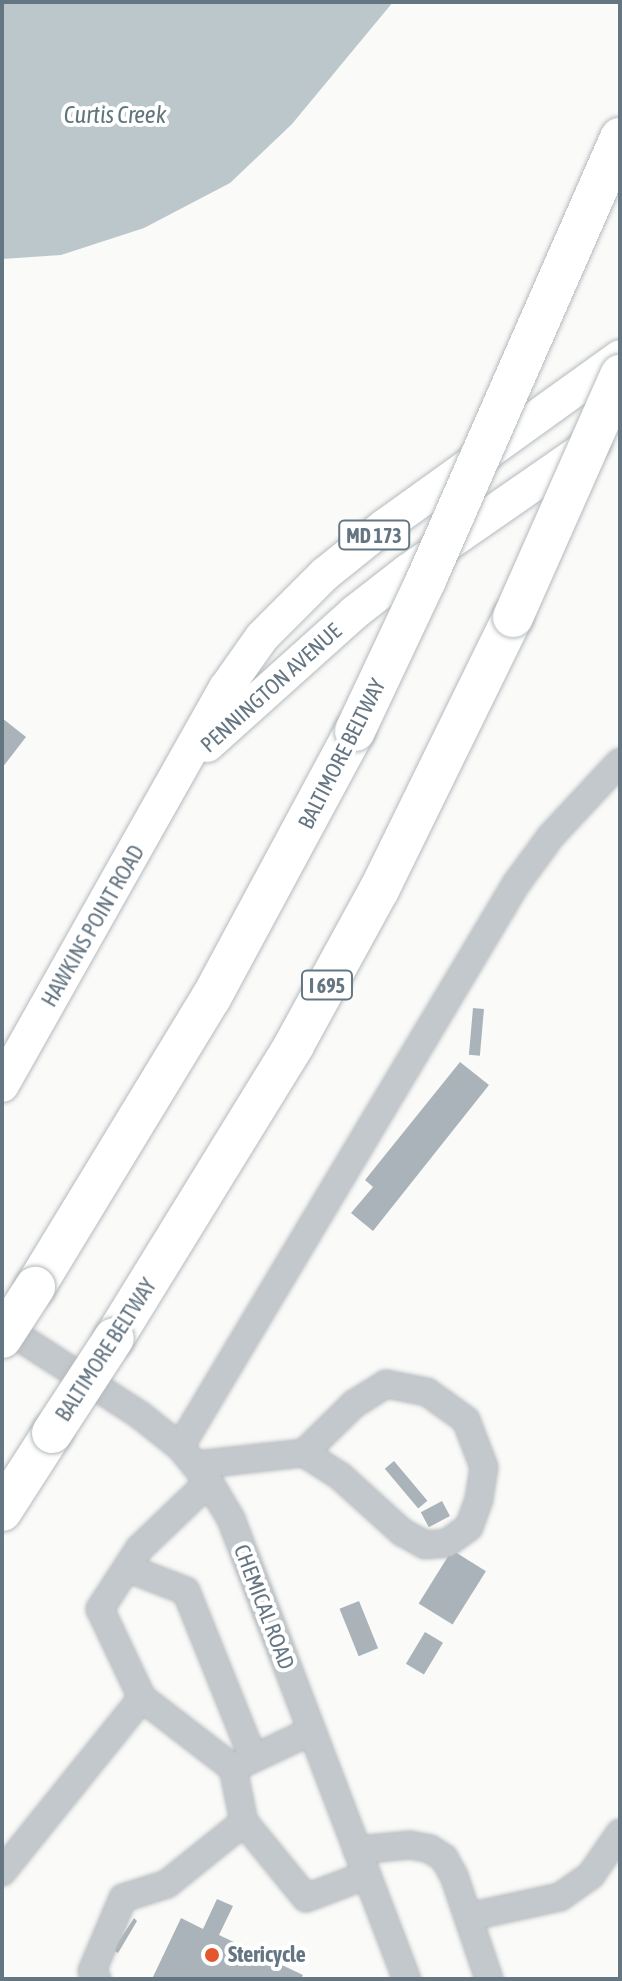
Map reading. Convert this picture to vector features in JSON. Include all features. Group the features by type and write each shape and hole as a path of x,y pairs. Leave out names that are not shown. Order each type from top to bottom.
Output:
{"highway":[{"name":"BALTIMORE BELTWAY","path":"2,1338 211,998 355,731 426,580 620,138"},
{"name":"BALTIMORE BELTWAY","path":"2,1511 114,1338 294,1045 386,877 513,617 620,375"}],"main road":[{"name":"PENNINGTON AVENUE","path":"184,768 226,688 262,637 325,574 385,526 620,357"},
{"name":"PENNINGTON AVENUE","path":"184,768 354,613 408,571 620,424"},
{"name":"HAWKINS POINT ROAD","path":"2,1085 184,768"}],"street":[{"path":"243,1763 142,1698 100,1609 195,1465 516,884 551,836 620,762"},
{"name":"CHEMICAL ROAD","path":"2,1326 140,1415 195,1465 231,1519 407,1979"},
{"path":"195,1465 304,1453 354,1404 386,1384 427,1392 466,1420 484,1467 479,1499 469,1527 447,1543 425,1545 402,1532 340,1476 304,1453"},
{"path":"127,1568 186,1591 243,1763 244,1822 306,1898 367,1875"},
{"path":"2,1872 142,1698"},
{"path":"243,1763 312,1731"},
{"path":"97,1979 92,1971 123,1898 167,1884 244,1822"},
{"path":"468,1917 560,1897 591,1875 620,1833"},
{"path":"357,1850 410,1845 430,1849 444,1858 454,1876 489,1979"}],"water":[{"name":"Curtis Creek","path":"2,2 393,2 292,124 230,183 144,228 61,255 2,259"}],"building":[{"path":"2,718 26,737 2,768"},
{"path":"473,1008 484,1009 480,1056 469,1055"},
{"path":"460,1062 489,1085 373,1231 351,1213 373,1187 365,1180"},
{"path":"394,1461 427,1501 418,1509 385,1469"},
{"path":"442,1501 450,1516 429,1527 421,1512"},
{"path":"452,1550 486,1571 453,1625 419,1603"},
{"path":"359,1601 378,1648 359,1656 340,1609"},
{"path":"425,1632 443,1643 424,1675 406,1664"},
{"name":"Stericycle","path":"217,1899 233,1906 219,1935 303,1975 301,1979 152,1979 181,1918 203,1929"},
{"path":"134,1918 137,1921 118,1953 113,1950"}],"place":[{"name":"Stericycle","path":"212,1955"}]}
